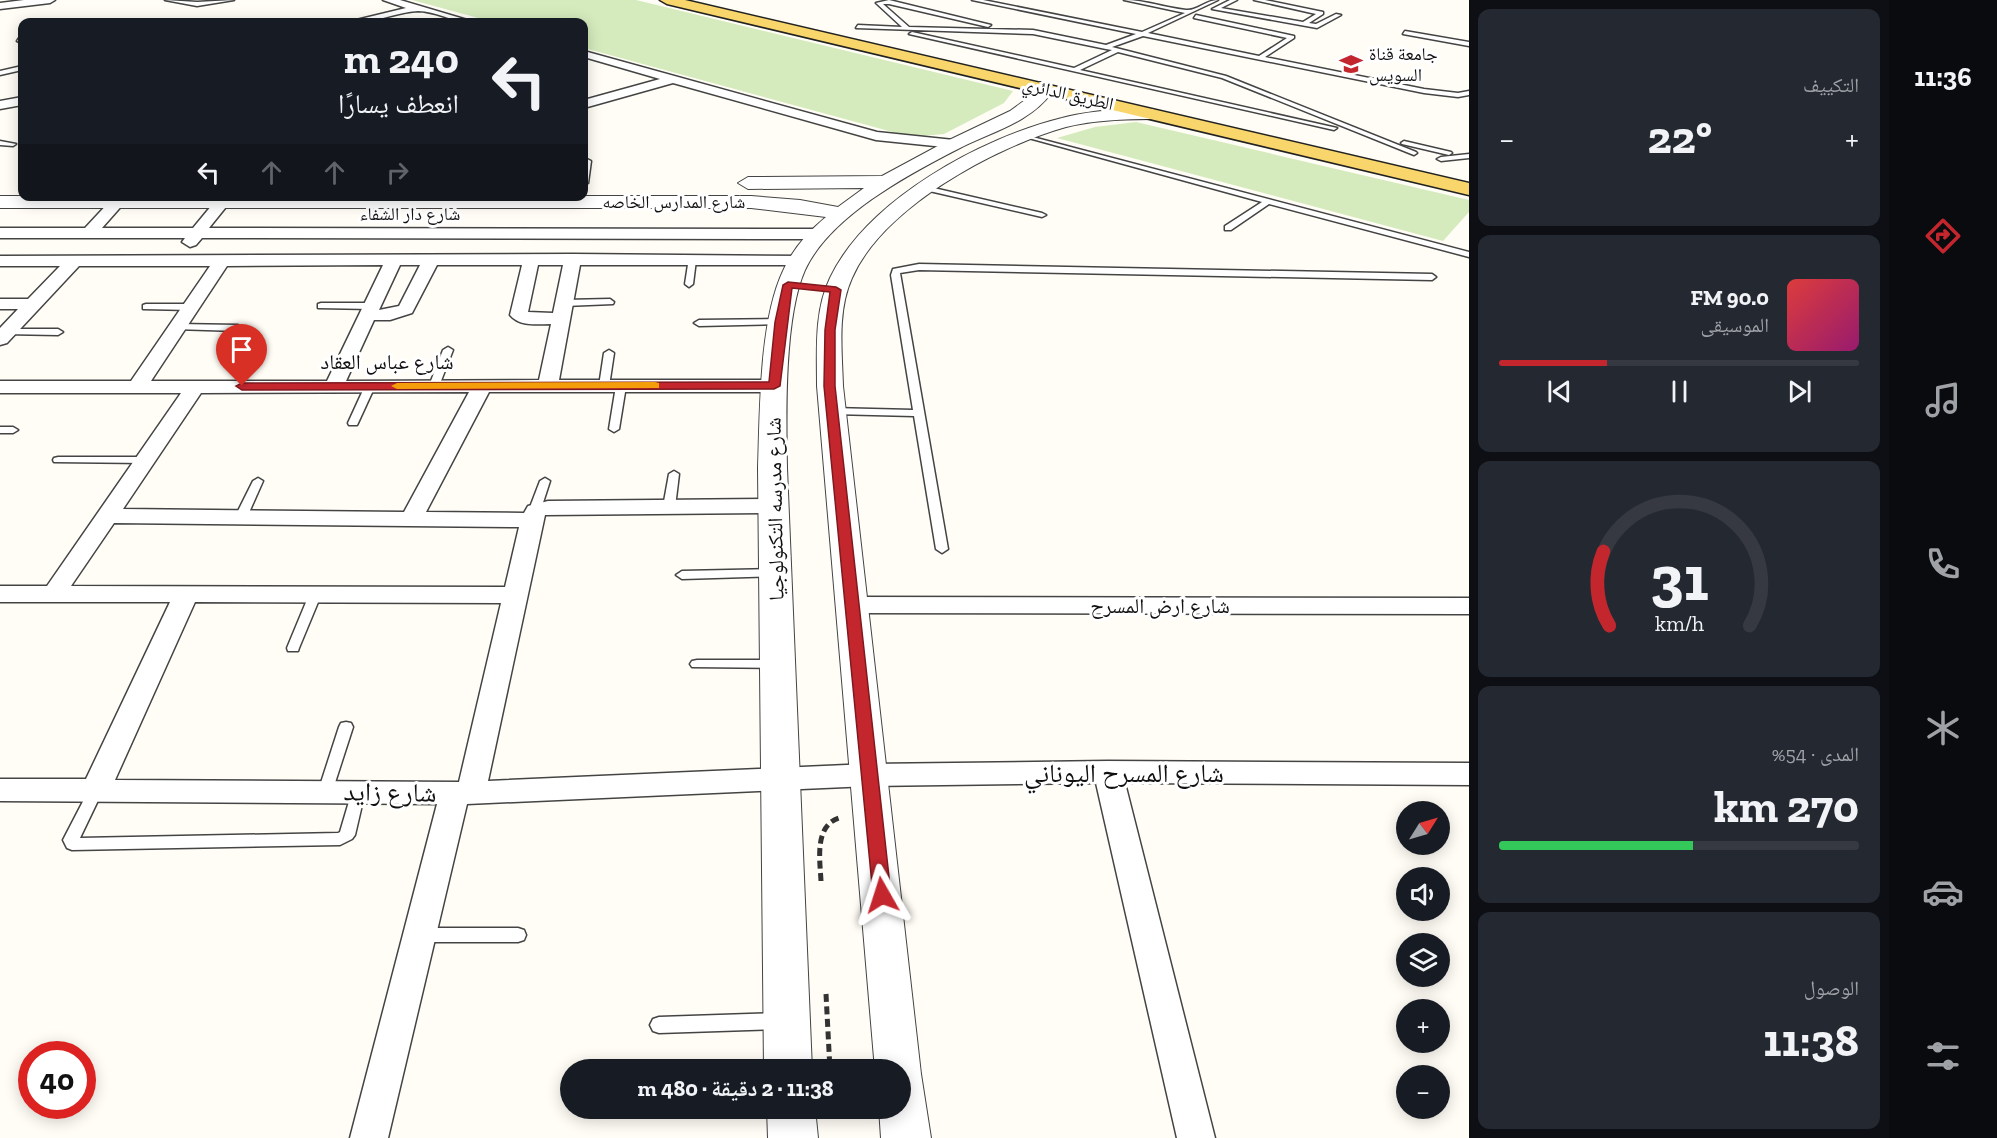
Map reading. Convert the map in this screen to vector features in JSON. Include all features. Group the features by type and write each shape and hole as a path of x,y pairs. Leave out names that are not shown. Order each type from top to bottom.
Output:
{"main road":[{"name":"الطريق الدائري","path":"667,0 1469,189"},
{"name":"الطريق الدائري","path":"737,0 1414,153 1445,156 1469,165"}],"street":[{"path":"3,3 50,0"},
{"path":"388,0 454,18"},
{"path":"373,18 418,9"},
{"path":"404,18 432,12"},
{"path":"588,55 876,136 902,148 924,175"},
{"path":"588,92 653,74"},
{"path":"588,103 672,79"},
{"name":"شارع مدرسه التكنولوجيا","path":"809,282 849,260 894,213 924,175 963,140 1042,98 1044,92 1040,87"},
{"path":"0,98 18,94"},
{"path":"0,105 18,102"},
{"name":"شارع مدرسه التكنولوجيا","path":"787,1059 772,506 774,386 781,322 809,282 819,234 888,182 924,175 979,157 1016,140 1073,121 1111,115 1152,114"},
{"path":"876,136 1016,140"},
{"name":"شارع المدارس الخاصه","path":"588,193 888,182"},
{"name":"شارع المدارس الخاصه","path":"0,183 18,191"},
{"name":"شارع المدارس الخاصه","path":"588,183 607,183"},
{"name":"شارع المدارس الخاصه","path":"720,189 843,214"},
{"name":"شارع المدارس الخاصه","path":"0,202 18,196"},
{"name":"شارع المدارس الخاصه","path":"106,201 282,201"},
{"path":"89,233 117,202"},
{"path":"175,260 222,202"},
{"name":"شارع دار الشفاء","path":"4,237 89,233 819,234"},
{"path":"617,259 620,234"},
{"path":"548,386 573,259"},
{"path":"137,387 222,260"},
{"path":"334,386 394,260"},
{"path":"370,310 390,315 406,309 430,260"},
{"path":"531,260 519,315 528,319 563,310"},
{"path":"0,261 692,260 809,282"},
{"path":"3,335 74,261"},
{"name":"شارع مدرسه التكنولوجيا","path":"809,282 830,330 832,411 850,605 898,1059"},
{"path":"0,304 33,304"},
{"path":"412,518 482,386"},
{"name":"شارع عباس العقاد","path":"0,387 774,386"},
{"path":"54,594 195,387"},
{"path":"107,516 532,517 549,507 772,506"},
{"path":"369,1138 421,935 463,793 517,595 532,517"},
{"path":"0,594 517,595"},
{"path":"96,790 186,594"},
{"name":"شارع ارض المسرح","path":"850,605 1469,606"},
{"path":"1108,772 1196,1138"},
{"name":"شارع المسرح اليوناني","path":"780,778 1108,772 1469,774"},
{"name":"شارع زايد","path":"0,790 463,793 780,778"},
{"path":"792,1119 793,1138"},
{"path":"904,1119 906,1138 918,1138"}],"lane":[{"path":"168,0 197,4 231,0"},
{"path":"975,0 1436,93 1458,95 1469,93"},
{"path":"1127,0 1204,14"},
{"path":"1106,47 1142,34 1215,0"},
{"path":"1150,42 1155,36 1234,0"},
{"path":"1257,0 1321,13 1304,24"},
{"path":"1013,31 900,4 879,3 905,30 1371,136 1445,156 1469,156"},
{"path":"1216,9 1320,26 1338,15"},
{"path":"1182,16 1284,34 1293,39 1259,58"},
{"path":"858,27 1041,33 1106,47 1224,77 1414,153"},
{"path":"1406,33 1469,44"},
{"path":"1265,45 1284,34"},
{"path":"1128,52 1135,49"},
{"path":"1075,70 1117,50"},
{"path":"1247,55 1256,50"},
{"path":"0,73 18,70"},
{"path":"1016,140 1268,201 1468,253"},
{"path":"0,142 13,144"},
{"path":"924,175 1042,215"},
{"path":"1228,228 1268,201"},
{"path":"689,284 692,260"},
{"path":"942,549 895,275 902,268 1431,277"},
{"path":"563,310 610,302"},
{"path":"321,306 370,310"},
{"path":"146,307 191,307"},
{"path":"699,324 781,322"},
{"path":"177,327 238,328"},
{"path":"3,335 58,332"},
{"path":"434,386 448,350"},
{"path":"609,353 614,429"},
{"path":"353,423 370,386"},
{"path":"832,411 919,413"},
{"path":"0,430 13,430"},
{"path":"58,460 146,460"},
{"path":"669,507 674,474"},
{"path":"241,517 258,481"},
{"path":"532,517 545,481"},
{"path":"682,575 775,573"},
{"path":"293,648 315,594"},
{"path":"697,663 778,664"},
{"path":"325,792 346,727"},
{"path":"96,790 71,840 72,844 340,839 347,835 358,792"},
{"path":"421,935 518,935"},
{"path":"658,1025 785,1021"}],"path":[{"path":"821,891 821,841 826,823 831,819 842,818 846,822"},
{"path":"826,991 829,1059"}],"green space":[{"path":"412,0 636,0 1013,91 1004,103 944,134 911,137 588,49 588,18 478,18"},
{"path":"1136,122 1469,200 1469,212 1443,241 1057,138 1095,127"}],"slow traffic":[{"path":"397,386 655,386"}],"place":[{"name":"جامعة قناة السويس","path":"1351,64"}],"route":[{"path":"242,386 774,386 781,322 788,285 836,290 830,330 830,386 850,605 882,895"}]}
